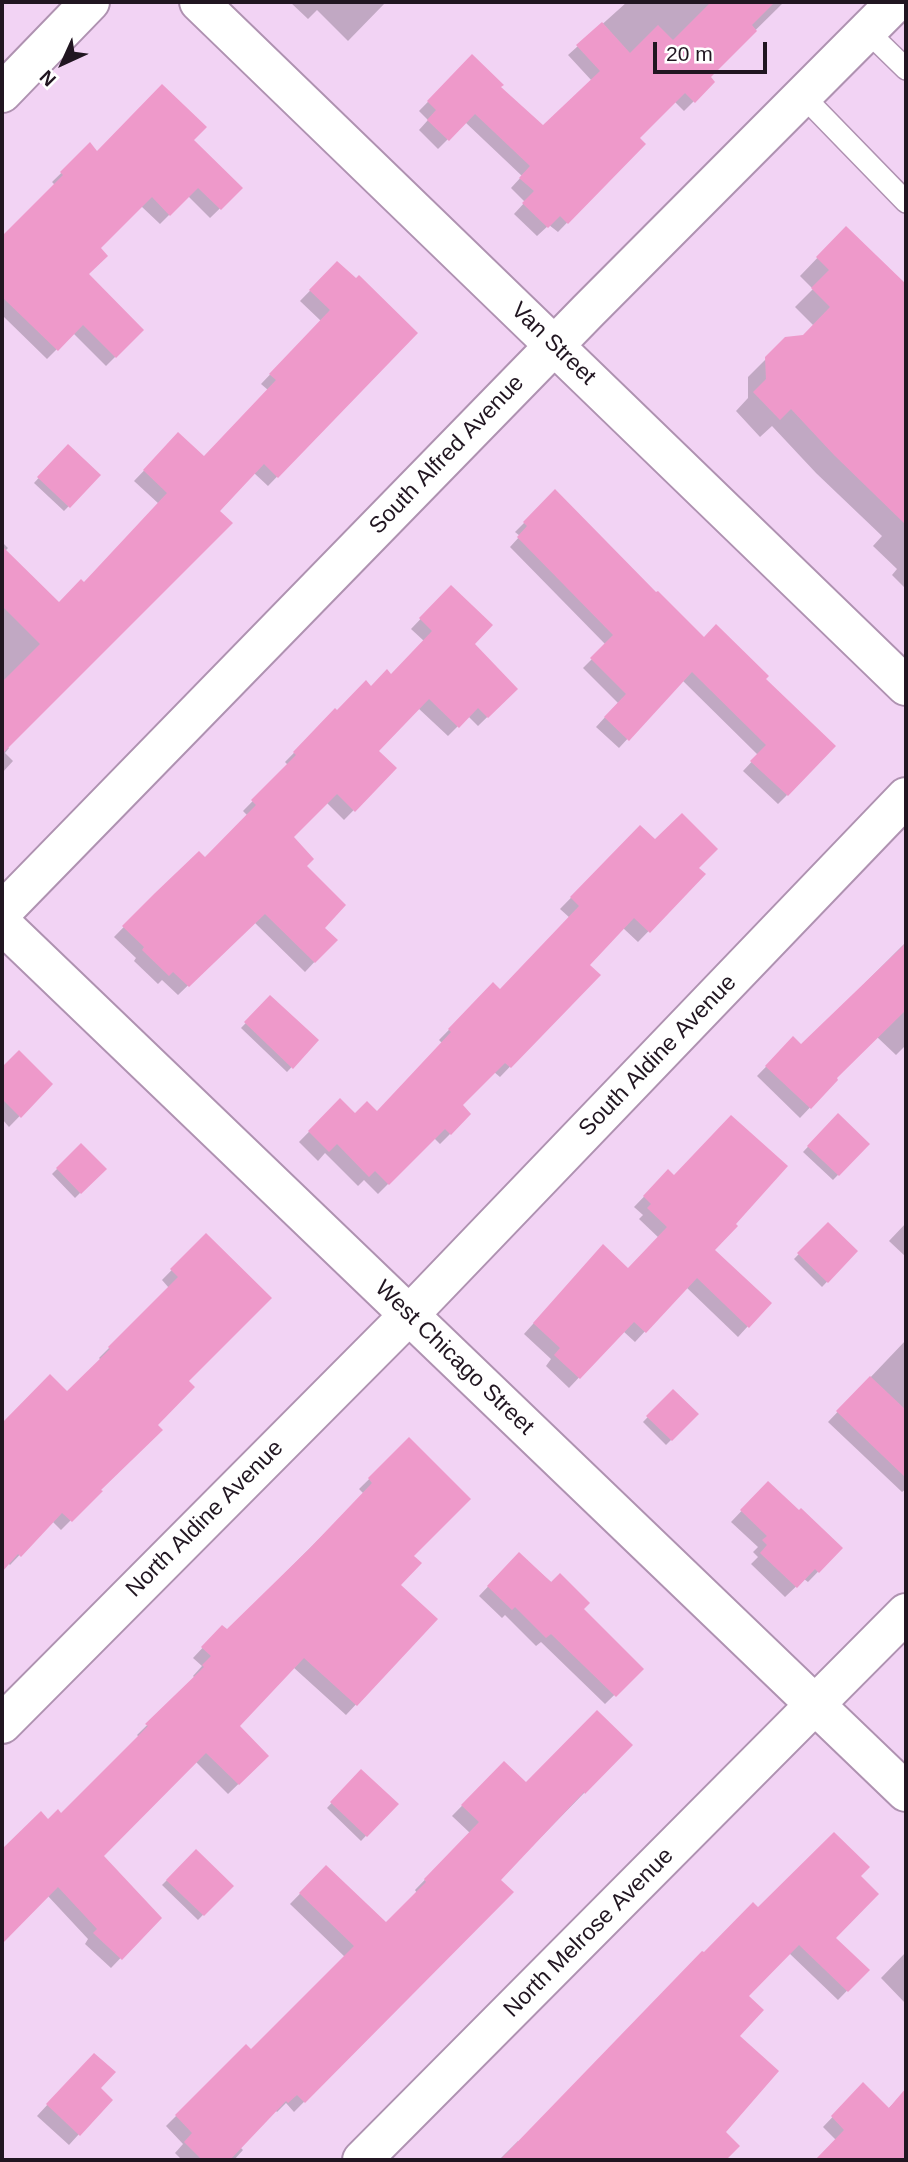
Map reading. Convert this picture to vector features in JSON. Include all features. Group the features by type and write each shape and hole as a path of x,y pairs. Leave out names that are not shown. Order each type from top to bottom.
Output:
{"street":[{"path":"2,93 90,2"},
{"name":"Van Street","path":"199,2 906,686"},
{"name":"South Alfred Avenue","path":"2,912 554,345 896,2"},
{"name":"South Aldine Avenue","path":"409,1315 906,797"},
{"name":"West Chicago Street","path":"2,924 906,1792"},
{"name":"North Aldine Avenue","path":"2,1724 409,1315"},
{"name":"North Melrose Avenue","path":"362,2160 906,1613"}],"lane":[{"path":"867,32 906,69"},
{"path":"803,96 906,202"}],"building":[{"path":"711,2 775,2 752,25 757,31 711,77 715,82 695,103 685,93 640,138 646,144 568,224 560,216 548,228 522,203 534,191 519,178 530,166 475,114 449,141 427,120 436,110 427,101 472,54 504,85 501,87 543,125 600,71 576,45 602,22 630,53 658,25 673,40"},
{"path":"162,84 207,127 194,140 243,188 221,210 198,188 170,216 152,197 101,248 108,256 89,274 144,330 116,358 83,325 58,351 2,297 2,236 63,175 60,172 90,142 97,151"},
{"path":"846,226 906,284 906,525 791,409 780,420 753,392 766,379 765,357 785,337 803,335 830,307 811,288 829,270 816,257"},
{"path":"337,261 356,278 359,275 418,333 278,478 264,464 220,511 233,523 2,754 2,682 40,644 2,606 2,546 59,602 81,579 84,582 167,493 143,470 178,432 204,456 276,380 269,374 330,310 309,290"},
{"path":"68,444 101,475 70,508 37,477"},
{"path":"555,489 704,637 716,624 769,676 766,679 836,746 788,796 750,761 766,745 692,672 629,741 604,717 626,694 590,658 613,635 517,537 527,526 523,522"},
{"path":"451,585 493,625 475,644 518,689 488,718 478,708 459,728 429,699 379,751 397,768 355,812 337,794 294,837 314,859 307,866 346,905 325,928 338,940 315,963 265,914 189,987 173,972 169,976 122,926 199,851 205,857 256,805 251,800 296,755 293,752 335,708 337,710 366,680 371,686 387,669 391,674 432,631 419,618"},
{"path":"682,813 718,849 699,868 706,874 650,933 634,918 590,965 601,975 511,1068 505,1063 463,1105 471,1114 451,1135 445,1129 389,1185 375,1171 369,1177 337,1144 329,1152 308,1131 340,1098 355,1113 367,1101 377,1111 451,1032 448,1029 493,982 500,989 579,906 570,897 640,825 655,839"},
{"path":"906,943 906,1010 837,1078 811,1109 765,1066 793,1036 801,1044"},
{"path":"270,995 319,1040 293,1069 244,1022"},
{"path":"19,1050 53,1084 21,1118 2,1099 2,1067"},
{"path":"838,1113 870,1144 839,1176 807,1146"},
{"path":"731,1115 788,1166 715,1250 772,1303 749,1328 697,1278 646,1333 634,1322 580,1379 554,1355 560,1348 533,1323 603,1244 628,1268 667,1227 647,1208 651,1204 643,1196 668,1169 674,1175"},
{"path":"81,1143 107,1169 81,1194 56,1168"},
{"path":"828,1222 858,1251 828,1283 797,1253"},
{"path":"206,1233 272,1298 189,1381 195,1387 158,1425 163,1430 101,1490 103,1491 72,1522 62,1513 21,1557 18,1554 2,1572 2,1423 50,1374 67,1391 178,1277 170,1269"},
{"path":"870,1376 906,1410 906,1478 836,1411"},
{"path":"673,1389 699,1414 672,1441 646,1416"},
{"path":"409,1437 471,1499 414,1556 422,1563 401,1585 438,1619 357,1706 304,1658 240,1726 269,1756 239,1785 206,1753 104,1856 162,1918 122,1960 93,1933 97,1929 58,1887 2,1944 2,1849 41,1811 48,1819 58,1809 61,1813 148,1726 145,1724 204,1667 202,1665 211,1656 201,1647 222,1625 227,1629 309,1549 372,1483 368,1478"},
{"path":"768,1481 843,1548 819,1573 815,1569 797,1588 760,1553 767,1545 762,1540 767,1536 740,1510"},
{"path":"519,1552 551,1582 560,1573 590,1603 584,1609 644,1669 616,1697 551,1634 546,1638 515,1607 512,1610 487,1586"},
{"path":"597,1710 633,1745 585,1794 584,1792 501,1880 514,1892 305,2103 297,2095 288,2103 286,2101 230,2160 202,2160 184,2142 192,2133 175,2115 246,2044 251,2049 354,1946 299,1893 326,1865 386,1922 479,1822 461,1805 504,1761 526,1782"},
{"path":"361,1769 399,1804 367,1837 330,1802"},
{"path":"834,1832 870,1867 861,1876 879,1894 836,1938 870,1970 848,1992 799,1945 749,1996 764,2010 740,2036 779,2071 726,2132 740,2146 726,2160 500,2160 702,1951 704,1952 753,1902 758,1907"},
{"path":"196,1849 234,1886 204,1916 166,1880"},
{"path":"94,2053 116,2072 101,2088 113,2100 80,2136 46,2104"},
{"path":"863,2082 889,2108 906,2088 906,2160 815,2160 844,2130 831,2116"}]}
